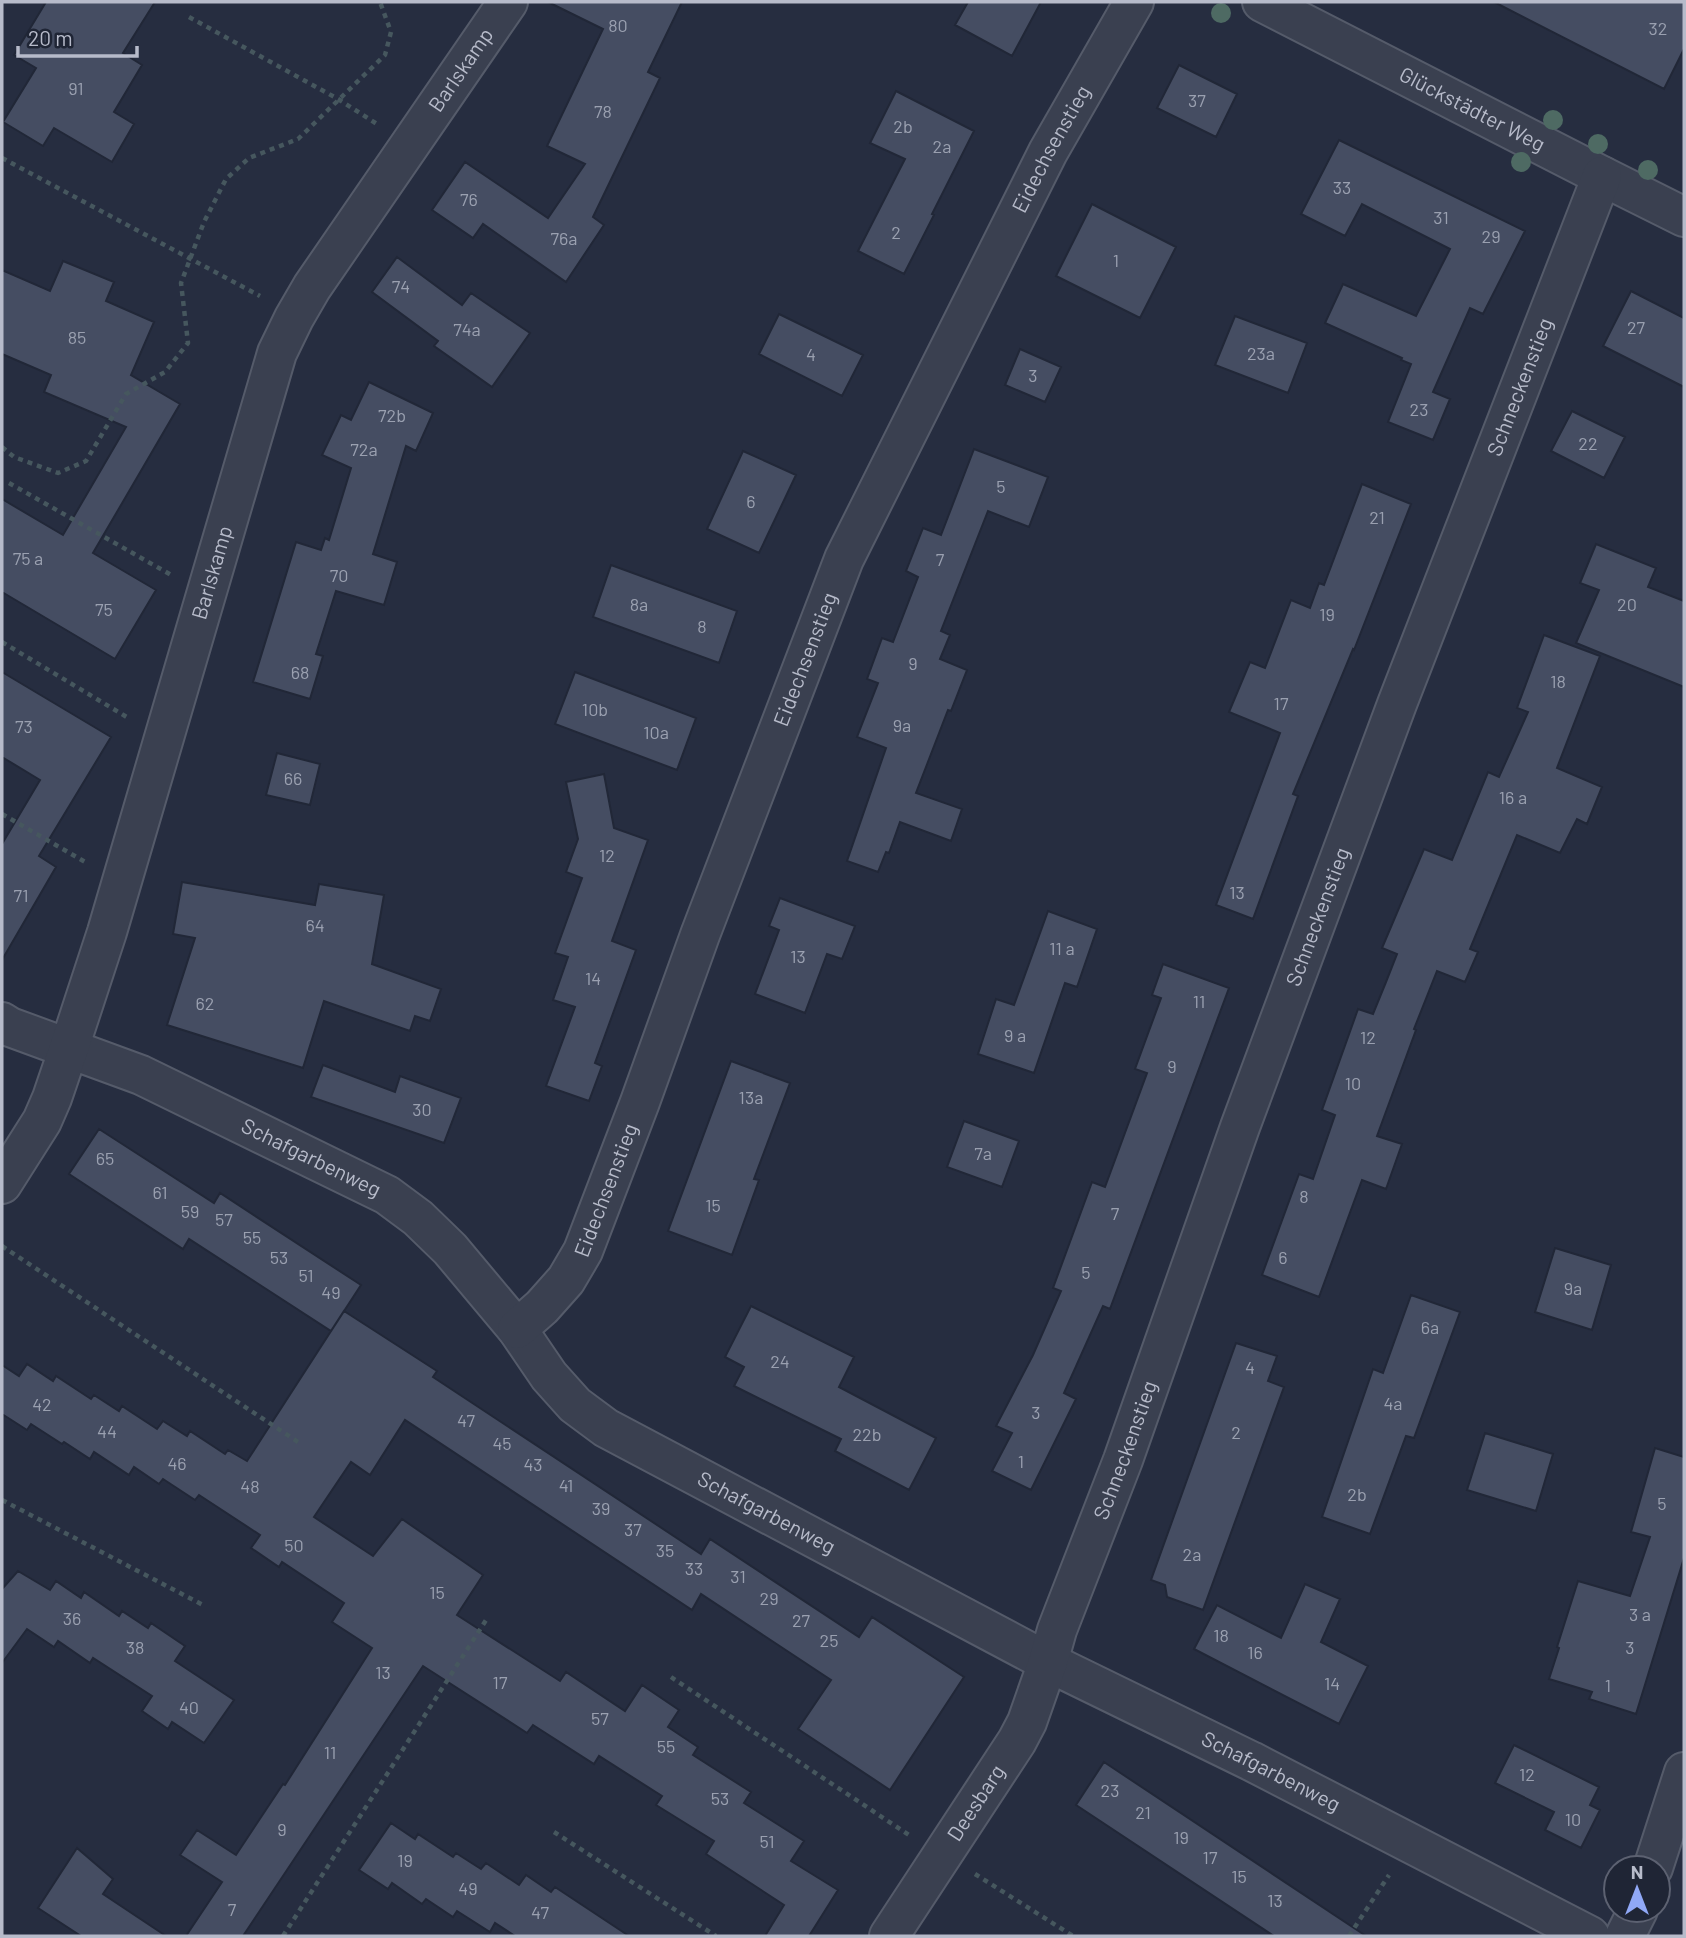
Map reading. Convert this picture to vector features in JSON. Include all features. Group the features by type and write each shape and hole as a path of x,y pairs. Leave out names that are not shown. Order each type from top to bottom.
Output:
{"street":[{"name":"Barlskamp","path":"2,1184 42,1121 69,1048 107,932 278,353 293,318 312,287 508,2"},
{"name":"Eidechsenstieg","path":"517,1329 542,1307 566,1280 583,1251 844,559 1048,152 1134,2"},
{"name":"Glückstädter Weg","path":"1262,2 1684,217"},
{"name":"Schneckenstieg","path":"1048,1662 1057,1630 1123,1460 1236,1139 1397,704 1602,176"},
{"name":"Schafgarbenweg","path":"2,1022 141,1075 387,1195 418,1218 450,1249 517,1329 549,1376 575,1405 606,1428 1048,1662 1251,1761 1590,1936"},
{"name":"Deesbarg","path":"889,1936 1017,1741 1027,1722 1048,1662"},
{"path":"1658,1854 1684,1772"}],"path":[{"path":"2,447 14,457 58,473 86,461 126,394 164,372 188,343 181,283 204,222 226,179 249,158 298,139 385,55 391,32 380,2"},
{"path":"189,17 378,124"},
{"path":"2,158 260,296"},
{"path":"9,483 175,578"},
{"path":"2,642 131,719"},
{"path":"2,814 89,864"},
{"path":"2,1246 301,1444"},
{"path":"2,1500 203,1605"},
{"path":"283,1936 488,1617"},
{"path":"671,1677 913,1837"},
{"path":"554,1832 716,1936"},
{"path":"1349,1936 1395,1866"},
{"path":"971,1871 1073,1936"}],"building":[{"path":"46,2 155,2 123,53 142,65 114,112 134,124 112,162 54,128 43,146 3,122 36,68 14,55"},
{"path":"548,2 682,2 648,72 660,78 593,217 604,225 566,282 483,224 473,238 432,210 465,162 548,218 585,164 547,146 603,29"},
{"path":"968,2 1041,2 1012,56 955,25"},
{"path":"1494,2 1684,2 1684,49 1664,89"},
{"path":"1179,65 1237,94 1216,137 1157,108"},
{"path":"896,91 974,131 904,274 858,251 905,159 870,143"},
{"path":"1339,140 1525,231 1483,314 1470,308 1433,392 1450,399 1433,440 1388,422 1411,364 1325,323 1343,284 1416,316 1450,249 1362,204 1345,236 1301,214"},
{"path":"1092,204 1176,247 1140,318 1056,276"},
{"path":"397,257 462,305 471,293 530,333 492,387 434,346 438,341 372,292"},
{"path":"63,261 114,282 106,301 154,322 131,375 180,404 93,553 156,590 115,659 2,592 2,499 63,535 126,427 44,392 51,375 2,354 2,270 50,291"},
{"path":"1631,291 1684,318 1684,387 1603,346"},
{"path":"779,314 863,355 842,396 759,354"},
{"path":"1235,316 1307,343 1288,393 1215,365"},
{"path":"1020,349 1061,367 1045,402 1005,385"},
{"path":"369,382 433,413 416,451 406,446 373,554 397,562 384,605 336,591 316,654 323,656 310,699 253,682 296,542 321,550 325,538 329,540 351,468 322,455 341,415 351,420"},
{"path":"1572,411 1625,437 1604,478 1551,451"},
{"path":"974,449 1048,477 1029,527 988,511 941,631 950,635 940,659 967,670 951,711 948,710 916,793 962,809 951,841 900,822 889,853 886,852 878,872 847,861 886,748 857,737 878,683 867,679 882,638 893,642 918,577 906,571 923,528 941,535"},
{"path":"743,451 796,475 759,553 707,529"},
{"path":"1362,484 1411,504 1354,650 1293,794 1298,796 1253,919 1216,905 1280,733 1229,712 1250,662 1265,668 1291,600 1310,608 1319,583 1324,585"},
{"path":"1596,544 1656,568 1648,587 1684,601 1684,687 1576,643 1599,590 1580,583"},
{"path":"611,565 737,611 719,663 593,617"},
{"path":"1544,635 1600,656 1557,768 1602,787 1587,824 1577,819 1560,853 1517,835 1470,949 1478,952 1465,982 1437,971 1377,1136 1402,1144 1386,1189 1362,1180 1319,1297 1262,1275 1299,1174 1313,1179 1335,1115 1322,1110 1358,1009 1373,1014 1397,954 1382,948 1424,849 1452,860 1488,772 1499,777 1528,712 1517,708"},
{"path":"2,672 111,737 39,856 56,867 2,960 2,844 40,780 2,757"},
{"path":"575,672 696,718 677,770 555,724"},
{"path":"277,753 320,764 310,805 266,795"},
{"path":"604,774 614,828 648,840 612,941 636,950 595,1063 602,1066 589,1101 546,1086 575,1007 553,1000 568,957 555,953 582,878 566,872 578,839 566,782"},
{"path":"182,882 315,905 319,884 384,895 372,964 441,989 430,1021 415,1016 410,1031 324,1001 303,1068 167,1025 195,938 173,934"},
{"path":"780,898 855,926 842,959 827,954 805,1013 755,994 779,930 769,926"},
{"path":"1048,911 1097,929 1077,987 1065,983 1034,1073 978,1054 996,999 1014,1005"},
{"path":"1163,964 1229,988 1110,1309 1103,1306 1064,1393 1076,1399 1031,1490 992,1471 1012,1433 996,1426 1033,1355 1061,1291 1053,1288 1092,1182 1105,1187 1147,1073 1135,1069 1161,998 1152,995"},
{"path":"731,1061 790,1083 754,1179 759,1180 732,1255 668,1231"},
{"path":"323,1065 395,1092 400,1076 461,1098 444,1143 311,1097"},
{"path":"964,1121 1019,1141 1002,1187 947,1167"},
{"path":"99,1129 214,1203 220,1193 361,1285 331,1331 189,1239 183,1249 69,1174"},
{"path":"1555,1248 1611,1265 1592,1330 1535,1312"},
{"path":"1411,1295 1460,1312 1414,1438 1406,1436 1370,1534 1322,1517 1373,1369 1383,1373"},
{"path":"751,1306 854,1357 839,1387 936,1438 909,1490 835,1451 841,1439 734,1386 744,1367 725,1357"},
{"path":"344,1311 437,1371 433,1377 701,1554 710,1539 859,1637 872,1617 964,1677 890,1790 798,1729 831,1680 701,1594 692,1610 405,1420 370,1475 351,1462 314,1517 373,1556 402,1519 483,1575 457,1615 560,1681 566,1672 625,1711 642,1685 679,1710 668,1727 698,1747 693,1755 751,1792 744,1803 804,1841 791,1861 838,1890 809,1936 765,1936 784,1905 706,1854 714,1841 656,1805 662,1796 599,1756 594,1764 533,1725 527,1733 423,1666 243,1936 186,1936 222,1882 180,1855 197,1830 236,1855 283,1784 285,1785 372,1648 332,1622 344,1603 282,1562 279,1567 251,1548 260,1535 199,1495 195,1500 163,1479 159,1484 134,1467 129,1475 94,1452 90,1459 31,1424 27,1430 2,1414 2,1365 19,1376 27,1364 53,1381 56,1376 91,1399 94,1395 119,1411 122,1406 157,1429 163,1421 187,1436 190,1431 225,1454 228,1450 247,1461"},
{"path":"1236,1343 1277,1356 1268,1381 1284,1387 1203,1610 1167,1597 1165,1585 1151,1580"},
{"path":"1485,1433 1553,1454 1536,1511 1467,1490"},
{"path":"1655,1448 1684,1457 1684,1558 1636,1714 1589,1699 1592,1692 1549,1679 1578,1581 1630,1596 1650,1537 1631,1532"},
{"path":"18,1571 50,1590 56,1581 81,1598 84,1592 119,1616 122,1611 148,1628 151,1623 185,1646 175,1661 234,1700 204,1743 172,1722 168,1729 142,1711 152,1696 93,1658 90,1663 58,1641 54,1647 27,1629 2,1663 2,1589"},
{"path":"1305,1584 1340,1599 1321,1642 1368,1666 1339,1724 1194,1649 1217,1605 1281,1638"},
{"path":"1514,1745 1599,1787 1590,1805 1600,1810 1581,1848 1545,1830 1554,1812 1495,1783"},
{"path":"1104,1762 1366,1936 1274,1936 1076,1805"},
{"path":"391,1823 415,1839 418,1834 453,1857 456,1853 481,1869 486,1863 519,1885 526,1875 551,1892 555,1887 629,1936 515,1936 495,1923 490,1932 457,1911 453,1917 426,1899 422,1904 392,1883 388,1889 359,1870"},
{"path":"77,1848 113,1879 103,1894 166,1936 81,1936 38,1908"}]}
